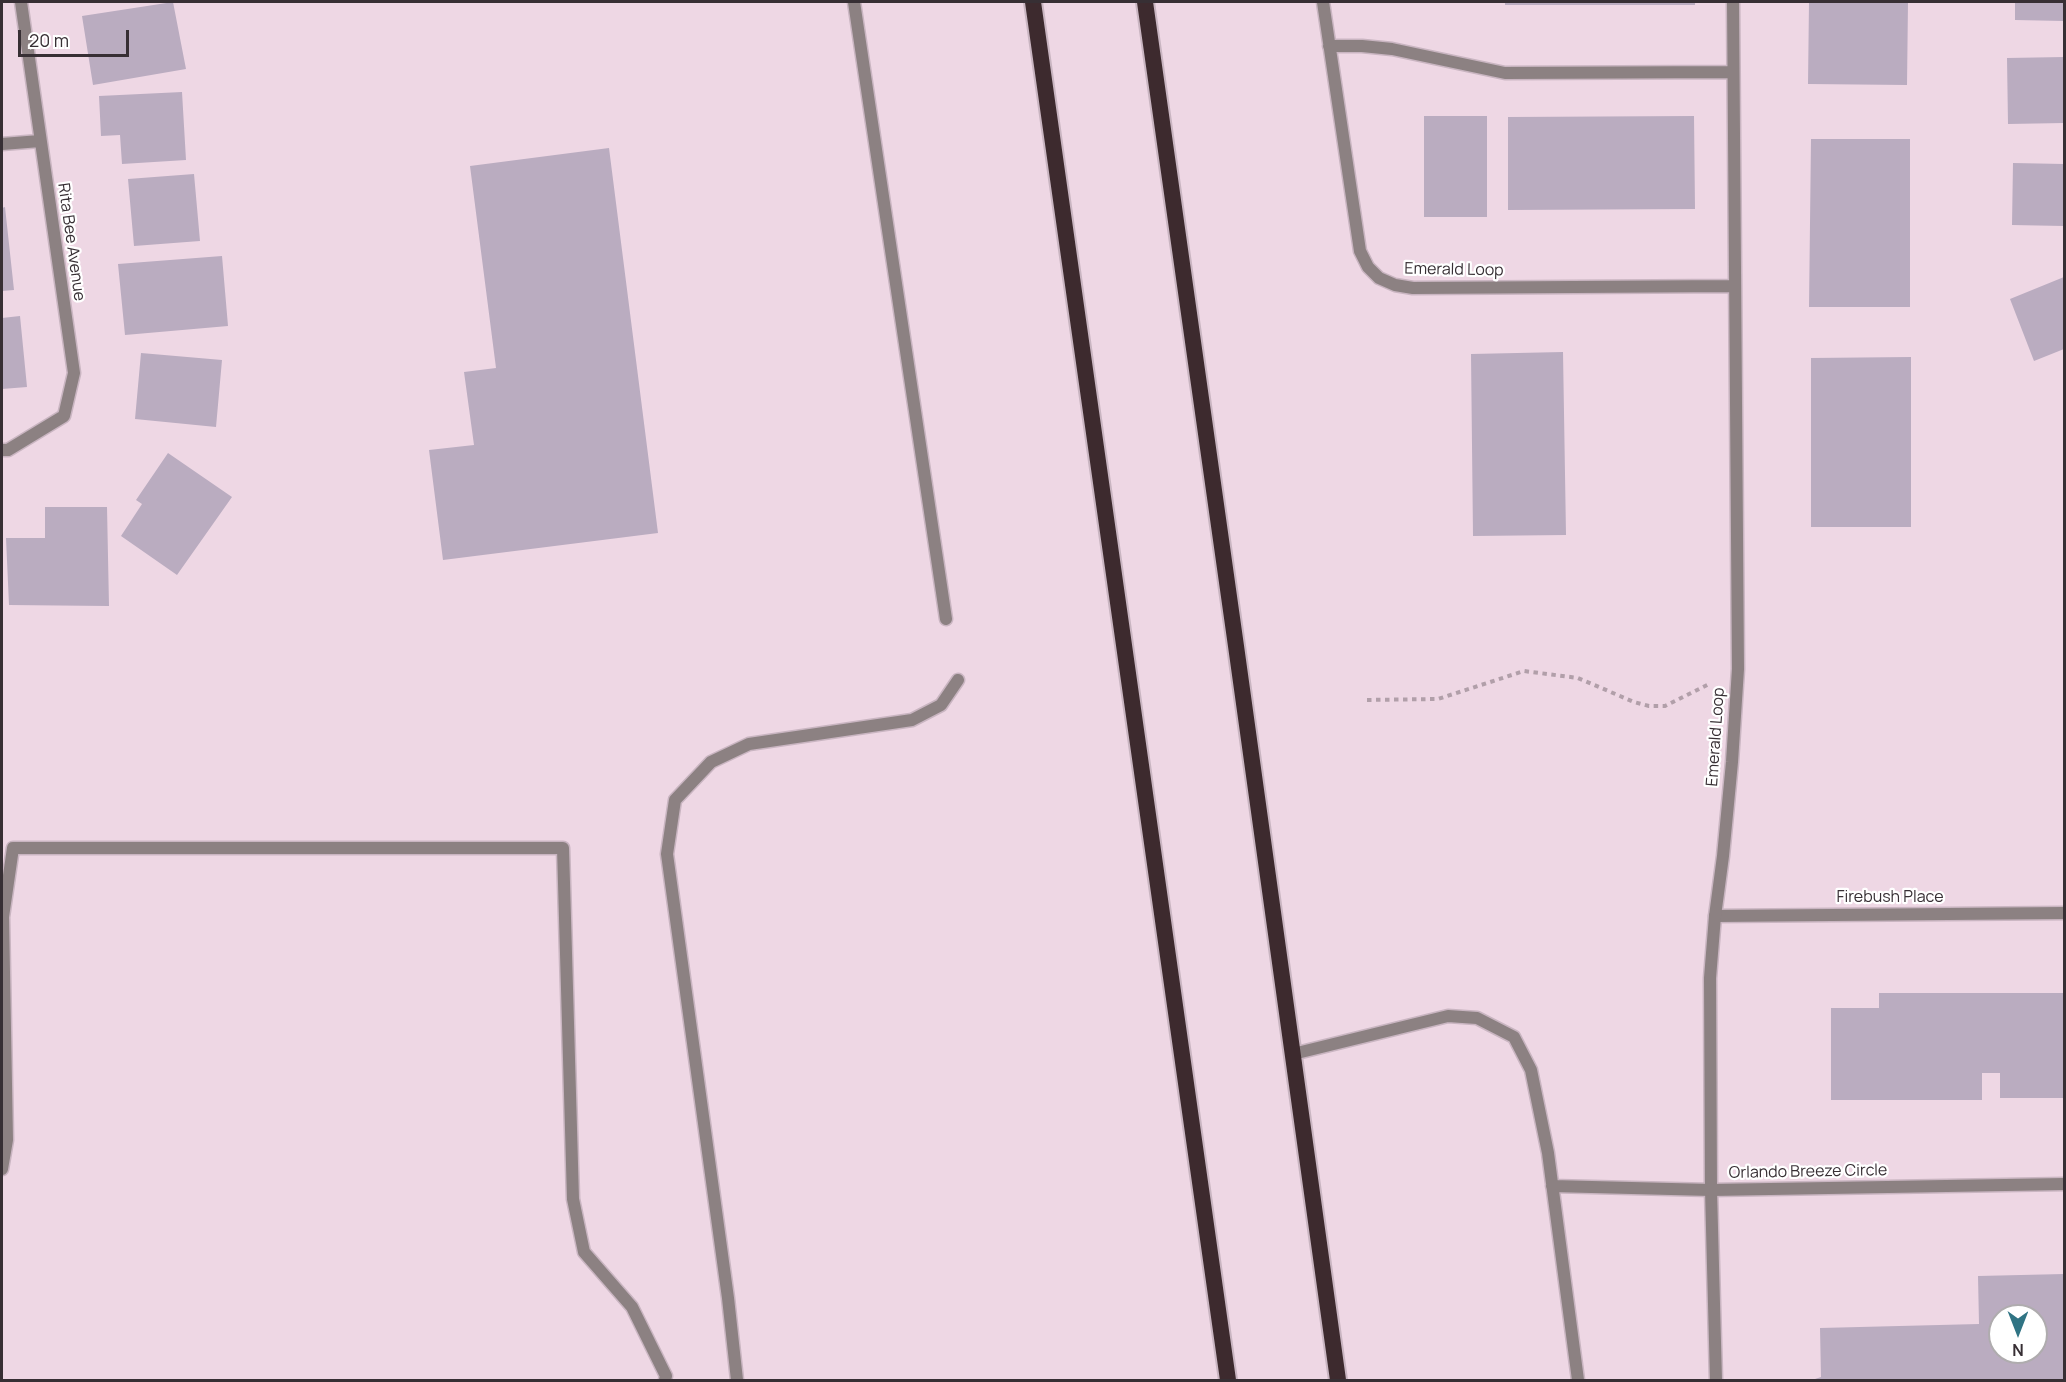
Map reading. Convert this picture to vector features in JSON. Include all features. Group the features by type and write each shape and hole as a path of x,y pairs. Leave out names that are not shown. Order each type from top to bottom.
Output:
{"highway":[{"path":"1033,2 1228,1380"},
{"path":"1145,2 1338,1380"}],"street":[{"name":"Rita Bee Avenue","path":"2,450 8,450 64,416 74,373 39,141 21,2"},
{"path":"854,2 946,619"},
{"name":"Emerald Loop","path":"1323,2 1360,251 1368,267 1379,278 1395,285 1413,288 1734,286"},
{"name":"Emerald Loop","path":"1716,1380 1710,978 1731,773 1738,669 1733,2"},
{"path":"1329,46 1392,49 1505,73 1733,72"},
{"path":"2,144 39,141"},
{"path":"737,1380 667,854 675,800 711,762 749,744 912,720 941,705 958,680"},
{"path":"2,1169 7,1140 3,917 13,848 563,848 573,1199 584,1252 632,1307 666,1376 665,1380"},
{"name":"Firebush Place","path":"1715,916 2064,913"},
{"path":"1293,1054 1448,1016 1477,1018 1514,1037 1531,1070 1548,1153 1578,1380"},
{"name":"Orlando Breeze Circle","path":"1552,1186 1712,1190 2064,1184"}],"path":[{"path":"1367,700 1438,699 1524,671 1578,678 1634,702 1649,706 1665,706 1738,669"}],"building":[{"path":"173,2 186,69 93,85 82,16"},
{"path":"1505,2 1695,2 1695,5 1505,5"},
{"path":"1809,2 1908,2 1907,85 1808,84"},
{"path":"2015,2 2064,2 2064,21 2015,20"},
{"path":"2064,57 2064,123 2008,124 2007,58"},
{"path":"182,92 186,160 122,164 120,135 101,136 99,96"},
{"path":"1424,116 1487,116 1487,217 1424,217"},
{"path":"1694,116 1695,209 1508,210 1508,117"},
{"path":"1811,139 1910,139 1910,307 1809,307"},
{"path":"609,148 658,533 443,560 429,450 474,445 464,372 496,368 470,166"},
{"path":"2013,163 2064,164 2064,226 2012,225"},
{"path":"194,174 200,241 134,246 128,179"},
{"path":"5,207 14,290 2,291 2,208"},
{"path":"222,256 228,326 125,335 118,264"},
{"path":"2064,277 2064,349 2034,361 2010,299"},
{"path":"20,316 27,387 2,389 2,318"},
{"path":"1563,352 1566,535 1473,536 1471,354"},
{"path":"141,353 222,360 216,427 135,419"},
{"path":"1911,357 1911,527 1811,527 1811,358"},
{"path":"168,453 232,497 177,575 121,536 142,504 136,500"},
{"path":"45,507 107,507 109,606 9,605 6,538 45,538"},
{"path":"1879,993 2064,993 2064,1098 2000,1098 2000,1073 1982,1073 1982,1100 1831,1100 1831,1008 1879,1008"},
{"path":"2064,1274 2064,1380 1812,1380 1821,1377 1820,1328 1979,1324 1978,1276"}]}
